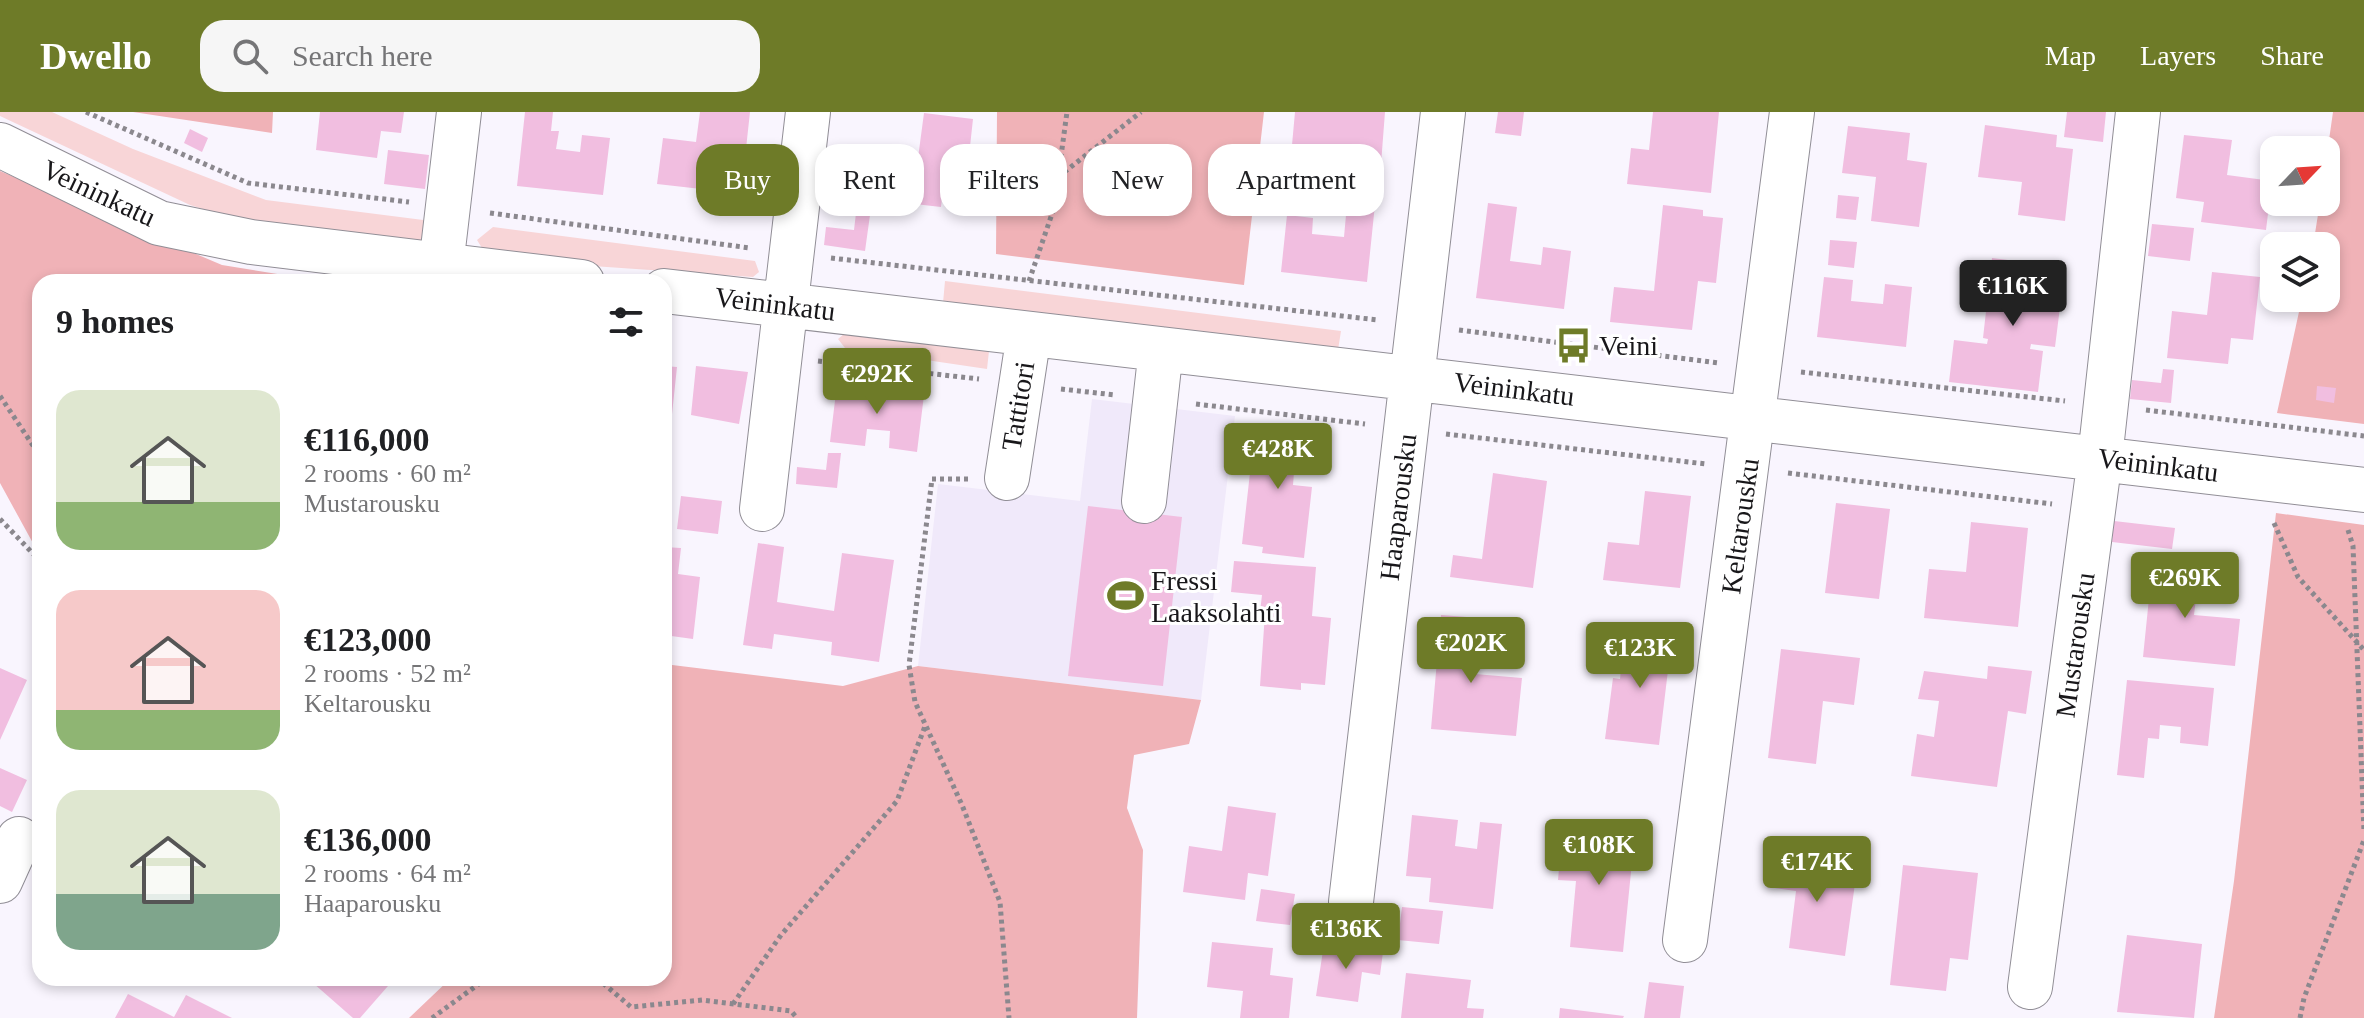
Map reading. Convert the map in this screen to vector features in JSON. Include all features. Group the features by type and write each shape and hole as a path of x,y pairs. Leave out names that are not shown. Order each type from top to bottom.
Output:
{"street":[{"path":"441,266 459,112"},
{"path":"762,509 783,305 808,112"},
{"name":"Haaparousku","path":"1351,902 1443,112"},
{"name":"Keltarousku","path":"1685,940 1792,112"},
{"name":"Mustarousku","path":"2030,987 2100,458 2138,112"},
{"name":"Veininkatu","path":"0,145 159,223 251,242 512,274"},
{"name":"Veininkatu","path":"672,292 2350,488"},
{"name":"Tattitori","path":"1007,478 1029,334"},
{"path":"1144,501 1161,349"},
{"path":"0,881 19,839"}],"path":[{"path":"86,112 248,183 791,253 2364,436"},
{"path":"1062,144 1067,112"},
{"path":"1067,170 1141,112"},
{"path":"1029,281 1051,216"},
{"path":"0,396 32,444"},
{"path":"1007,478 932,479 909,665 915,702 962,805 1000,902 1009,1018"},
{"path":"2255,478 2298,577 2364,650"},
{"path":"2350,488 2362,706 2364,832"},
{"path":"0,519 32,553"},
{"path":"733,1004 781,935 897,801 925,726"},
{"path":"2300,1018 2304,998 2364,840"},
{"path":"432,1018 476,986"},
{"path":"606,986 631,1007 702,1000 791,1011 797,1018"}],"shaded area":[{"path":"0,112 52,112 133,149 266,200 439,222 433,254 238,220 190,205 0,116"},
{"path":"133,112 273,112 272,133"},
{"path":"997,112 1264,112 1260,144 1208,144 1208,216 1252,216 1244,285 996,254 996,216 1067,216 1067,144 997,144"},
{"path":"2333,112 2364,112 2364,424 2277,413 2299,312 2340,312 2340,232 2315,232 2318,216 2340,216 2340,136 2330,136"},
{"path":"0,171 222,265 278,274 32,274 32,541 0,483"},
{"path":"493,227 755,261 759,272 753,277 489,259 477,240"},
{"path":"945,281 1341,331 1338,350 943,303"},
{"path":"844,334 989,351 987,369 845,348 838,339"},
{"path":"1092,399 1235,416 1201,700 918,666 938,484 1080,501"},
{"path":"2276,513 2364,525 2364,1018 2214,1018 2234,881"},
{"path":"672,665 843,686 918,666 1201,700 1189,744 1134,755 1127,808 1143,850 1137,1018 409,1018 443,986 672,986"}],"building":[{"path":"320,112 404,112 401,133 381,131 377,158 316,150"},
{"path":"525,112 553,112 551,131 559,131 556,149 580,152 582,135 610,138 603,195 517,186"},
{"path":"700,112 750,112 747,144 696,144 696,188 657,184 663,138 696,142"},
{"path":"1295,112 1385,112 1383,144 1292,144"},
{"path":"1498,112 1524,112 1521,136 1495,133"},
{"path":"1653,112 1719,112 1711,193 1627,184 1631,148 1649,150"},
{"path":"2067,112 2106,112 2103,142 2064,137"},
{"path":"924,113 973,119 970,144 940,144 940,207 924,205 924,144 920,144"},
{"path":"1985,125 2057,135 2056,147 2073,149 2065,221 2018,215 2022,182 1978,177"},
{"path":"1848,126 1910,133 1907,160 1927,163 1919,227 1871,221 1876,177 1842,173"},
{"path":"190,129 208,138 202,152 184,143"},
{"path":"2184,135 2232,140 2227,175 2260,179 2260,216 2268,216 2266,230 2201,222 2204,202 2176,198"},
{"path":"388,150 429,155 425,189 384,184"},
{"path":"1838,195 1859,197 1856,220 1836,218"},
{"path":"1488,203 1517,207 1510,261 1541,265 1543,247 1571,251 1564,309 1476,298"},
{"path":"1663,205 1703,210 1703,216 1723,218 1716,283 1698,281 1692,330 1610,322 1614,287 1654,291"},
{"path":"856,216 870,216 865,251 824,245 826,227 854,230"},
{"path":"1287,216 1313,218 1312,234 1344,237 1346,216 1374,216 1367,282 1281,272"},
{"path":"2152,224 2194,228 2190,261 2148,256"},
{"path":"1830,240 1857,242 1854,268 1828,265"},
{"path":"1992,258 2065,267 2055,347 2031,344 2030,349 2043,351 2038,392 1949,382 1954,340 1987,344 1988,339 1983,338"},
{"path":"2212,272 2260,277 2253,340 2231,338 2228,364 2167,358 2172,311 2207,315"},
{"path":"1824,277 1853,280 1851,301 1883,304 1885,284 1912,287 1906,347 1817,337"},
{"path":"696,366 748,372 739,424 691,415"},
{"path":"672,367 677,367 672,414"},
{"path":"2163,369 2174,370 2171,403 2130,399 2132,380 2161,383"},
{"path":"837,384 924,395 917,452 889,448 890,431 867,429 865,446 830,442"},
{"path":"2317,386 2336,388 2334,403 2316,400"},
{"path":"1244,430 1330,440 1328,462 1295,459 1293,485 1312,487 1304,558 1262,553 1263,547 1242,544 1251,464 1240,463"},
{"path":"828,453 841,453 837,488 796,484 797,467 826,470"},
{"path":"1493,473 1547,481 1533,588 1450,577 1453,555 1482,559"},
{"path":"1645,491 1691,496 1680,588 1603,580 1608,542 1639,545"},
{"path":"681,496 722,501 718,534 677,529"},
{"path":"1836,503 1890,509 1879,599 1825,593"},
{"name":"Fressi Laaksolahti","path":"1088,506 1182,517 1163,686 1068,676"},
{"path":"2114,521 2175,528 2172,549 2112,542"},
{"path":"1971,522 2028,528 2018,627 1924,618 1929,569 1966,572"},
{"path":"758,543 784,547 777,602 834,611 842,553 894,560 879,662 831,655 832,642 774,634 772,649 743,645"},
{"path":"672,547 681,548 678,574 700,577 693,639 672,636"},
{"path":"2153,559 2200,564 2194,615 2240,619 2235,666 2143,657"},
{"path":"1234,561 1316,567 1312,616 1331,618 1325,685 1301,683 1301,690 1260,686 1265,613 1260,612 1262,595 1231,592"},
{"path":"1441,615 1480,618 1475,674 1522,678 1516,736 1431,729"},
{"path":"1625,631 1672,637 1659,745 1605,739 1613,678 1620,679"},
{"path":"1781,649 1860,658 1854,705 1823,701 1816,764 1768,758"},
{"path":"1988,666 2032,671 2026,714 2008,711 1997,787 1911,776 1917,734 1934,737 1939,701 1918,699 1924,671 1987,679"},
{"path":"0,668 27,680 0,740"},
{"path":"2127,680 2214,688 2208,746 2180,743 2181,727 2160,725 2159,739 2148,738 2144,778 2117,775"},
{"path":"0,768 27,780 12,812 0,806"},
{"path":"1228,806 1276,813 1268,876 1248,873 1245,900 1183,892 1189,846 1222,851"},
{"path":"1412,815 1458,820 1455,846 1477,849 1480,822 1502,824 1493,909 1429,902 1431,878 1406,876"},
{"path":"1584,827 1635,832 1623,952 1570,947 1576,881 1558,880 1561,846 1581,848"},
{"path":"1771,858 1857,869 1845,956 1789,948 1796,891 1767,887"},
{"path":"1903,865 1978,873 1968,960 1950,958 1946,991 1890,985"},
{"path":"1261,889 1295,894 1290,925 1256,921"},
{"path":"1402,907 1443,911 1439,944 1398,940"},
{"path":"2127,935 2202,944 2194,1018 2117,1012"},
{"path":"1212,942 1273,948 1270,975 1293,978 1289,1018 1240,1018 1243,991 1207,987"},
{"path":"1324,944 1383,952 1380,975 1362,972 1358,1002 1316,996"},
{"path":"1406,973 1471,980 1467,1008 1484,1009 1483,1018 1401,1018"},
{"path":"1649,982 1684,986 1680,1018 1644,1018"},
{"path":"316,986 388,986 360,1018 353,1018"},
{"path":"128,994 174,1017 186,995 232,1018 115,1018"},
{"path":"1560,1008 1624,1016 1559,1018"}],"place":[{"name":"Veini","path":"1573,345"},
{"name":"Fressi Laaksolahti","path":"1125,596"}]}
